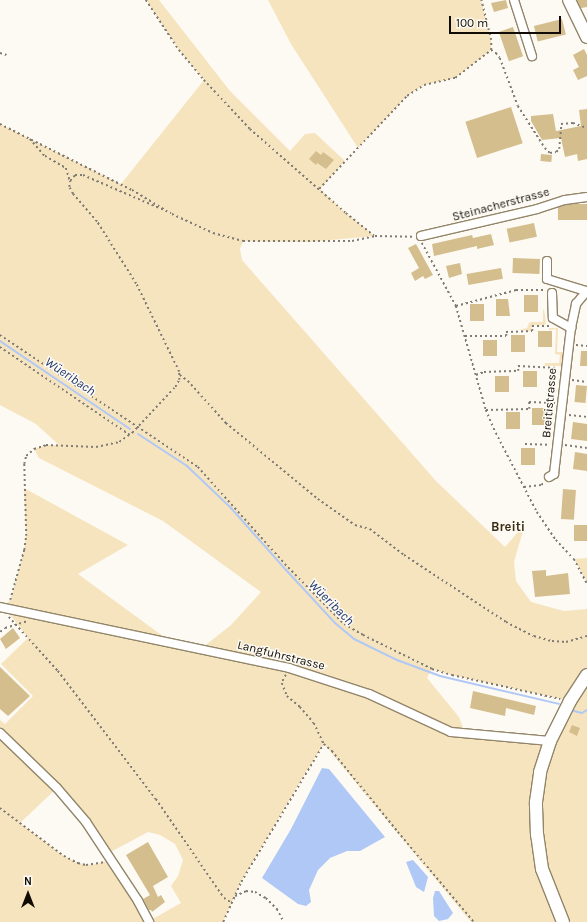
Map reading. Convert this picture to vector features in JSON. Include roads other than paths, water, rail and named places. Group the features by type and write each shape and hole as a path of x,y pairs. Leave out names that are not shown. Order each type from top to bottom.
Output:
{"street":[{"path":"514,0 532,56"},
{"path":"569,0 587,37"},
{"name":"Steinacherstrasse","path":"421,236 537,209 565,200 587,197"},
{"name":"Breitistrasse","path":"547,260 547,279 587,291 576,304 570,331 554,474 549,477"},
{"path":"552,293 553,318 570,331"},
{"name":"Langfuhrstrasse","path":"2,607 289,668 369,694 451,732 550,741"},
{"path":"563,922 542,869 537,835 536,802 540,772 550,741 570,701 587,674"},
{"path":"0,733 57,788 86,822 138,901 149,922"}],"water":[{"path":"322,768 329,769 385,837 360,851 347,851 330,858 318,870 309,890 311,902 306,906 298,904 262,878 291,829"},
{"path":"413,860 428,877 424,892 416,887 406,862"},
{"path":"435,891 439,891 453,913 448,919 439,921 434,916 433,898"}],"waterway":[{"name":"Wüeribach","path":"0,341 130,429"},
{"name":"Wüeribach","path":"138,434 187,466 231,508 335,623 354,639 397,660 440,676 559,704"},
{"name":"Wüeribach","path":"574,711 582,713 587,710"}],"district":[{"name":"Breiti","path":"508,527"}]}
